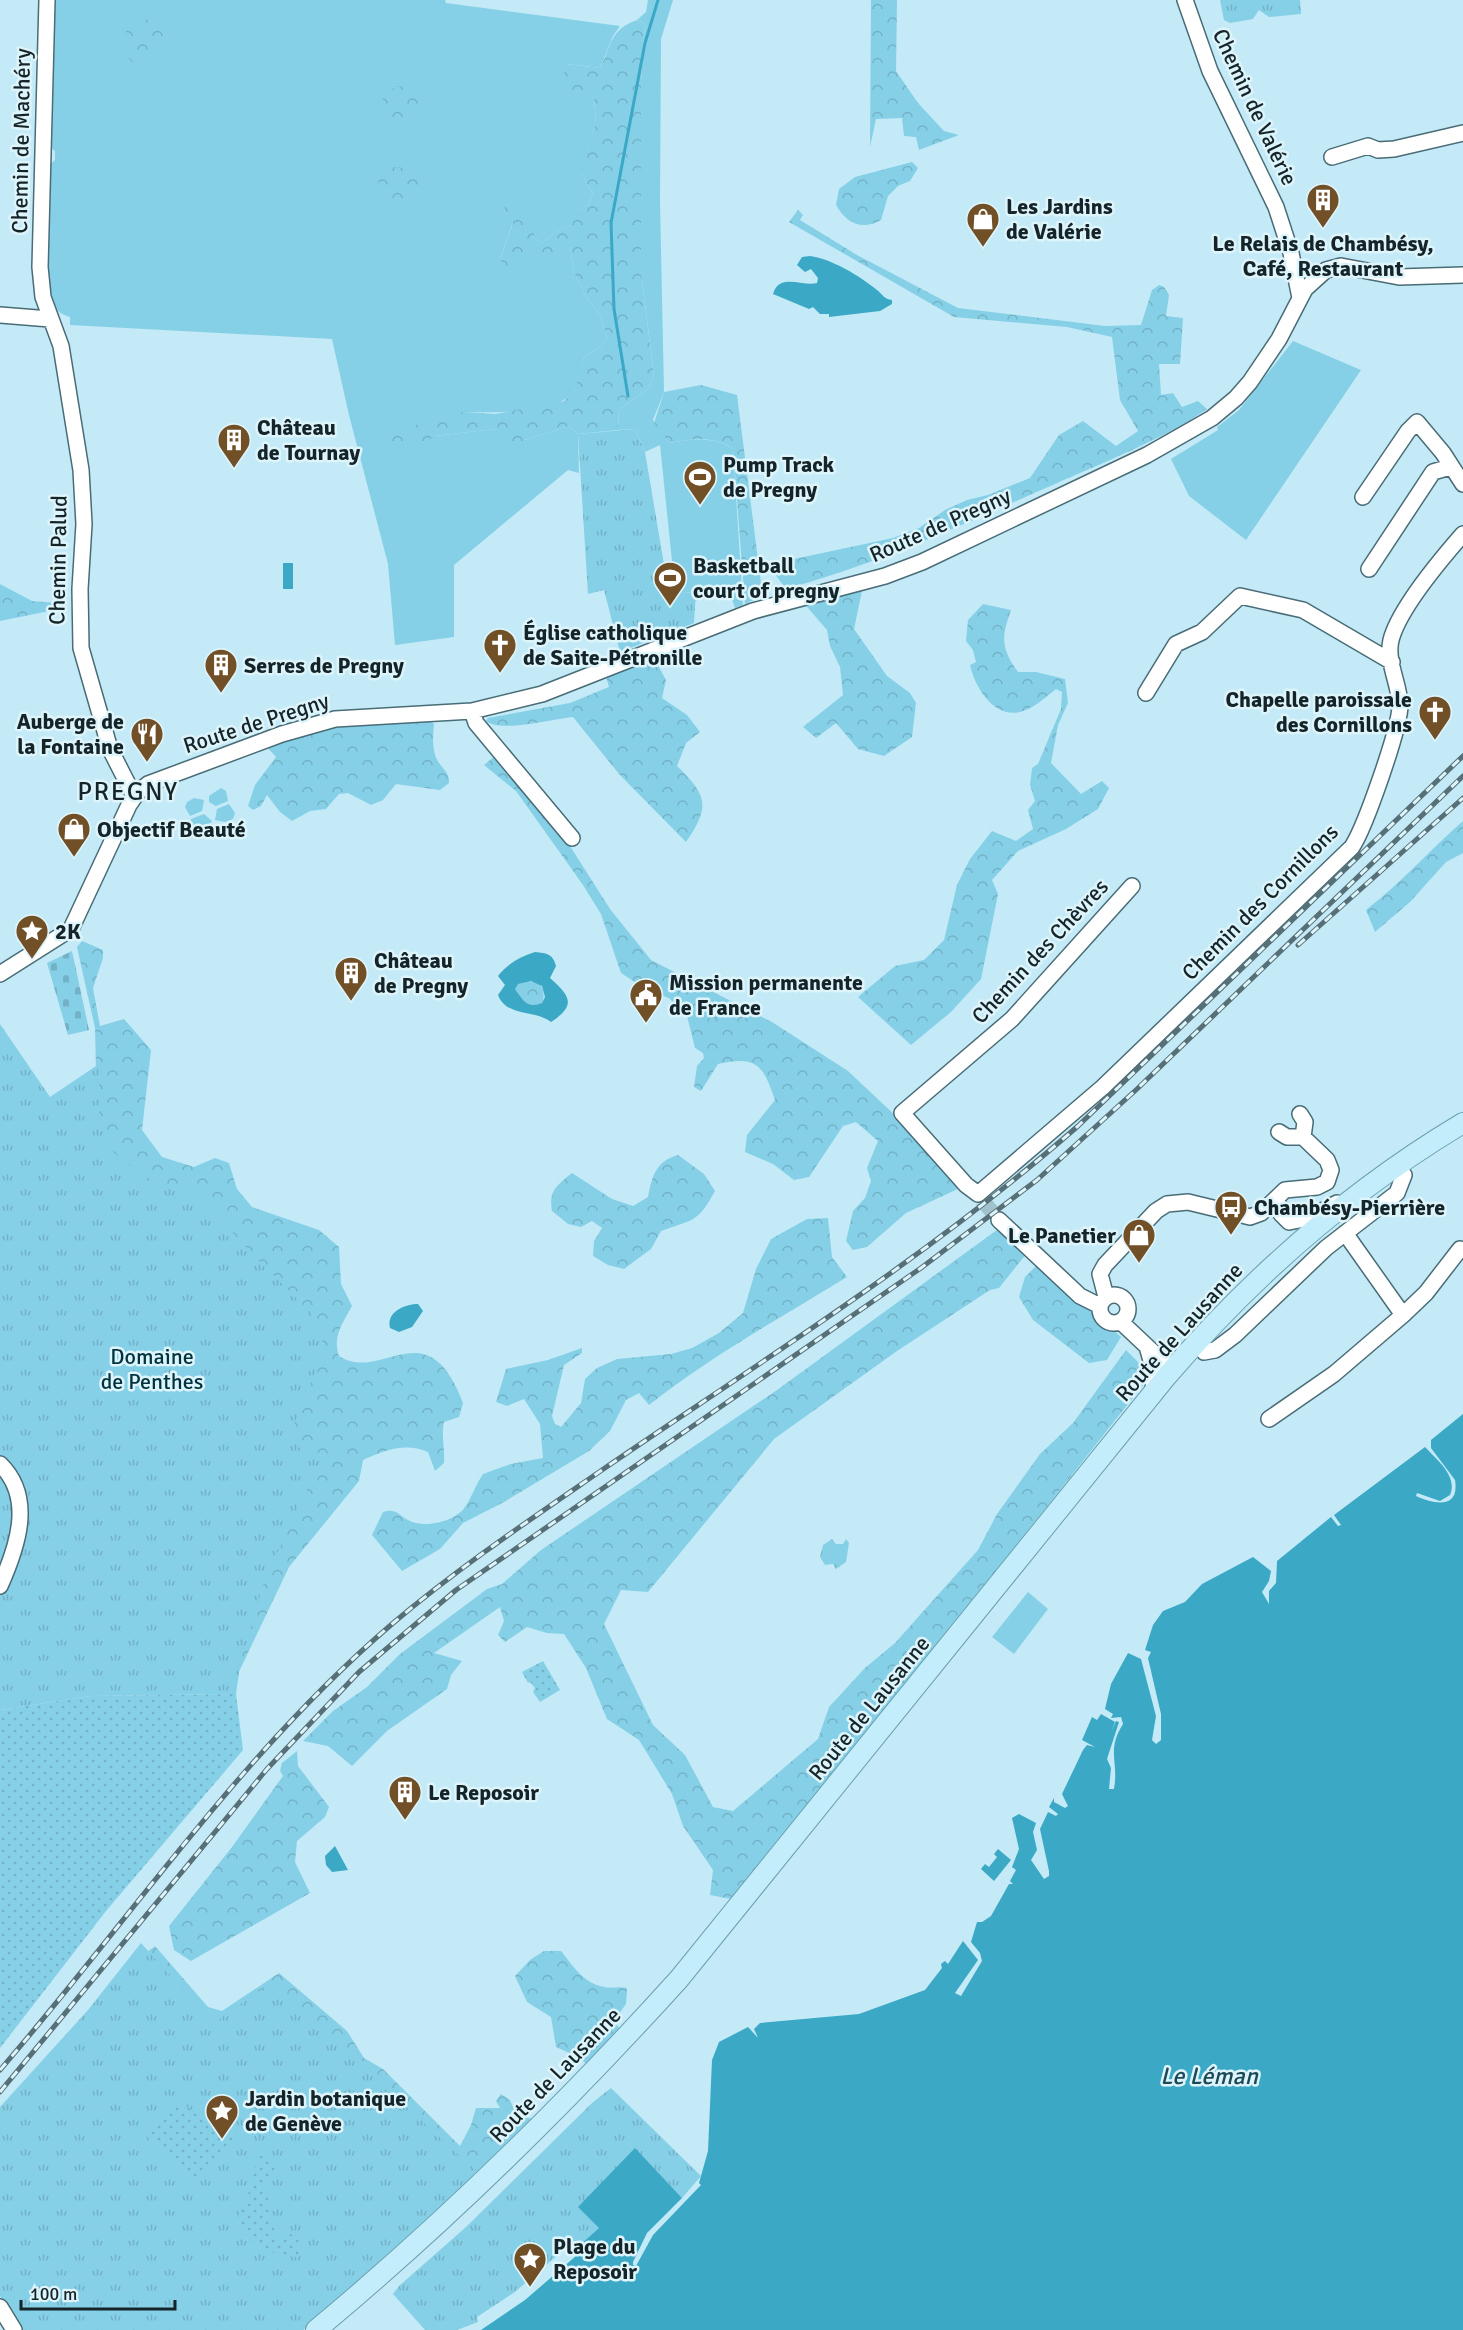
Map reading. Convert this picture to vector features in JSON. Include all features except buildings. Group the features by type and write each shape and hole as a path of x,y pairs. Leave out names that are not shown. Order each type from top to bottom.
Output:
{"main road":[{"name":"Route de Lausanne","path":"336,2330 486,2198 614,2069 684,1992 1177,1375 1256,1280 1311,1230 1362,1190 1463,1124"},
{"name":"Route de Lausanne","path":"316,2330 406,2253 505,2161 599,2067 679,1979 1154,1393 1204,1352 1263,1289 1339,1222 1404,1175 1463,1137"}],"street":[{"name":"Chemin de Machéry","path":"47,0 40,267 43,297 50,319"},
{"name":"Chemin de Valérie","path":"1185,0 1210,71 1267,182 1285,232 1300,298"},
{"path":"1332,157 1368,146 1378,150 1394,149 1463,134"},
{"name":"Route de Pregny","path":"134,796 154,781 282,734 335,718 472,711 556,689 753,611 885,576 922,562 1147,455 1212,418 1236,398 1274,348 1300,298 1320,273 1341,266 1410,278 1463,275"},
{"path":"0,315 50,319"},
{"name":"Chemin Palud","path":"50,319 57,330 61,346 81,470 84,524 80,591 81,648 110,749 134,796"},
{"path":"1363,497 1407,431 1417,422 1438,446 1463,484"},
{"path":"1369,569 1433,472 1450,467"},
{"name":"Chemin des Cornillons","path":"980,1197 1103,1087 1352,847 1364,823 1397,723 1400,704 1392,662 1391,641 1436,566 1463,534"},
{"path":"1146,693 1176,644 1202,632 1240,596 1303,610 1392,662"},
{"path":"472,711 476,723 572,838"},
{"path":"0,974 60,939 71,929 134,796"},
{"name":"Chemin des Chèvres","path":"980,1197 966,1185 902,1113 1012,1019 1132,886"},
{"path":"1300,1114 1305,1122 1303,1137"},
{"path":"1177,1375 1121,1322 1107,1322 1101,1315 1103,1301 1100,1274 1105,1264 1156,1211 1167,1204 1188,1202 1244,1217 1261,1213 1285,1190 1317,1187 1329,1178 1330,1166 1303,1137 1287,1137 1279,1132"},
{"name":"Route de Lausanne","path":"1204,1352 1215,1350 1234,1335 1299,1272 1344,1233 1397,1193 1404,1175"},
{"path":"1276,1200 1281,1214 1289,1222 1309,1218 1362,1190"},
{"path":"999,1220 1080,1296 1103,1301 1116,1295 1127,1302 1128,1313 1121,1322"},
{"path":"1344,1233 1403,1315"},
{"path":"1269,1419 1334,1374 1403,1315 1426,1293 1460,1249"},
{"path":"1148,1350 1154,1371 1154,1393"},
{"path":"0,1464 15,1482 21,1507 19,1533 0,1586"},
{"path":"0,2307 14,2330"}],"green space":[{"path":"50,0 445,0 446,3 620,26 613,36 600,68 567,64 562,88 594,95 595,124 582,168 583,175 593,193 588,205 573,213 574,224 558,230 542,243 533,237 521,217 513,222 500,259 527,248 570,245 574,273 587,298 600,315 607,338 598,348 584,357 579,381 573,393 565,400 552,405 522,410 464,412 434,436 495,429 525,440 569,426 578,434 579,473 568,470 454,565 454,637 395,645 388,564 349,415 332,339 70,325 70,317 55,307 50,295 46,259 48,166 55,160 55,151 49,146"},
{"path":"648,0 673,0 661,39 660,202 664,392 653,420 669,443 710,440 733,449 743,605 735,608 730,594 695,601 696,592 669,594 675,590 660,445 645,452 635,429 618,430 619,410 649,388 654,377 641,272 641,81 645,24 637,20 646,12"},
{"path":"871,0 897,0 896,71 918,103 944,131 959,135 919,150 916,137 904,136 902,118 876,119 870,147"},
{"path":"1220,0 1300,0 1301,14 1269,17 1259,10 1253,19 1230,23 1224,20"},
{"path":"151,17 161,18 167,32 146,63 139,68 129,59 126,31"},
{"path":"637,20 645,24 641,81 641,272 654,377 649,388 619,410 618,430 578,434 569,426 525,440 518,459 495,429 434,436 420,448 390,450 388,440 409,427 464,412 495,414 564,401 575,390 584,357 598,348 607,338 600,315 587,298 574,273 570,246 546,265 527,248 517,268 506,269 500,259 513,223 503,212 507,201 519,201 521,216 530,210 541,218 533,237 542,243 558,230 573,224 572,213 588,205 593,193 583,175 582,168 595,124 594,96 561,88 566,64 600,68 612,39 621,28"},
{"path":"398,86 411,88 422,101 420,116 408,127 391,120 383,107 383,94"},
{"path":"912,162 918,168 910,181 898,186 888,196 881,220 867,225 855,223 850,221 836,205 839,189 855,177"},
{"path":"379,167 400,167 412,172 417,179 418,187 411,202 404,207 395,208 385,204 376,174"},
{"path":"798,210 803,215 800,220 857,255 958,308 1105,326 1141,325 1152,290 1159,285 1164,287 1169,295 1166,316 1183,318 1180,364 1159,364 1161,395 1173,393 1182,407 1198,401 1207,409 1133,450 956,528 889,555 786,589 775,574 780,562 893,538 919,528 945,510 967,500 988,495 1030,478 1059,435 1083,421 1116,446 1138,431 1120,400 1112,337 1067,327 954,317 789,222"},
{"path":"1293,341 1361,370 1246,540 1189,496 1171,459 1218,430 1217,427 1239,410"},
{"path":"701,385 737,395 761,583 757,589 758,598 745,604 733,449 710,440 694,439 669,443 654,423 664,392"},
{"path":"635,429 645,452 669,594 696,592 694,623 620,652 604,590 588,594 578,434"},
{"path":"0,584 32,601 57,603 59,609 0,621"},
{"path":"863,586 854,629 887,676 910,693 916,703 912,737 884,756 858,749 836,723 816,738 803,727 843,695 840,667 830,646 827,630 802,601"},
{"path":"983,604 1011,610 1005,628 1004,642 1008,656 1018,672 1036,672 1065,679 1068,703 1058,725 1051,763 1081,794 1102,781 1109,788 1098,809 1066,829 1018,851 992,880 998,894 981,979 951,1012 911,1045 858,997 895,966 924,960 944,940 957,885 970,859 992,831 1016,841 1033,829 1028,810 1035,801 1030,785 1032,768 1038,764 1061,709 1062,692 1056,689 1034,706 1020,712 1010,713 994,706 981,691 970,665 976,662 973,650 966,641 968,620"},
{"path":"654,658 666,680 662,698 687,715 700,732 686,743 677,766 695,785 702,801 699,819 686,842 619,774 573,717 515,726 503,726 486,721 488,718 570,703 609,687 606,676"},
{"path":"429,720 434,724 433,745 436,758 449,779 449,783 440,790 396,784 383,800 371,805 348,793 339,794 326,809 310,811 292,821 280,812 267,795 261,806 253,810 248,806 255,785 276,757 266,746 343,724"},
{"path":"495,756 570,846 610,909 651,960 772,1022 848,1071 900,1120 960,1188 906,1213 867,1247 853,1250 846,1241 853,1211 865,1198 871,1181 867,1168 878,1141 856,1122 843,1126 809,1177 794,1180 773,1164 745,1152 747,1135 775,1100 767,1078 757,1066 750,1062 731,1062 718,1064 701,1091 694,1087 697,1066 704,1058 703,1053 695,1048 687,1016 669,998 647,990 621,973 601,914 583,885 516,791 484,765"},
{"path":"221,788 226,791 228,801 216,806 209,802 209,796"},
{"path":"194,798 204,800 202,811 190,816 185,807 187,802"},
{"path":"229,804 235,813 233,819 225,822 215,820 217,809"},
{"path":"204,814 212,821 206,829 199,832 193,830 191,819"},
{"path":"1463,821 1463,853 1446,862 1410,902 1375,932 1366,910"},
{"path":"82,941 103,950 103,958 93,988 100,1026 124,1019 151,1050 142,1130 162,1157 194,1167 215,1158 229,1163 237,1189 252,1207 319,1230 339,1247 341,1284 352,1306 338,1336 339,1356 355,1362 371,1362 419,1353 434,1359 449,1375 463,1403 459,1417 444,1422 444,1463 435,1471 428,1452 420,1449 395,1448 363,1460 359,1481 289,1567 236,1678 108,1175 97,1113 95,1028 77,947"},
{"path":"72,951 89,1030 68,1035 47,963"},
{"path":"527,981 540,984 543,992 542,1003 529,1004 515,989 517,984"},
{"name":"Domaine de Penthes","path":"0,1024 50,1097 99,1064 99,1120 112,1151 150,1180 198,1194 250,1252 310,1312 325,1347 290,1434 304,1454 325,1452 265,1578 242,1652 236,1694 91,1696 0,1710 0,1595 23,1545 28,1513 22,1482 16,1472 0,1457"},
{"path":"678,1155 704,1174 715,1191 698,1215 687,1222 661,1231 651,1249 624,1269 608,1265 593,1256 594,1241 602,1228 592,1221 581,1227 568,1224 552,1211 551,1198 555,1189 572,1173 612,1199 633,1206 648,1197 653,1176 660,1165"},
{"path":"828,1218 832,1257 847,1277 721,1354 649,1405 639,1393 626,1400 610,1431 589,1451 504,1502 463,1523 440,1549 402,1571 372,1535 383,1512 387,1511 394,1511 414,1523 422,1524 438,1523 454,1517 465,1507 483,1474 511,1464 543,1458 540,1424 524,1399 507,1406 496,1402 506,1369 548,1360 582,1348 582,1353 564,1365 552,1416 555,1424 561,1427 581,1403 585,1379 597,1368 617,1359 671,1354 692,1348 719,1333 743,1313 756,1269 771,1239 807,1219"},
{"path":"1001,1227 1027,1253 999,1288 990,1290 897,1351 774,1439 648,1592 621,1590 604,1624 653,1725 685,1755 713,1807 733,1811 818,1739 829,1707 865,1668 895,1643 978,1550 997,1514 1040,1454 1073,1423 1126,1350 1142,1366 1143,1385 736,1900 710,1895 713,1870 683,1826 672,1794 639,1740 607,1719 586,1668 564,1634 547,1633 527,1627 505,1642 498,1635 504,1621 500,1607 434,1653 462,1661 451,1675 447,1689 387,1731 352,1766 328,1746 303,1741 333,1711 367,1687 400,1654 487,1589 502,1584 541,1550 777,1390"},
{"path":"1039,1263 1121,1337 1107,1360 1089,1363 1033,1320 1019,1297 1025,1277"},
{"path":"0,1469 13,1487 13,1541 0,1574"},
{"path":"832,1539 836,1544 843,1544 846,1539 849,1543 846,1562 836,1569 833,1564 825,1565 820,1557 823,1545"},
{"path":"1028,1592 1048,1609 1014,1654 992,1637"},
{"path":"543,1661 560,1690 540,1702 533,1692 535,1688 530,1682 528,1683 522,1672"},
{"path":"236,1694 243,1750 106,1911 0,2048 0,1710 91,1696"},
{"path":"297,1751 298,1766 329,1807 325,1817 297,1841 295,1862 310,1893 191,1961 174,1950 169,1926 232,1847 283,1776 280,1771 282,1763"},
{"name":"Jardin botanique de Genève","path":"141,1943 214,2023 270,1983 480,2174 360,2283 303,2330 22,2330 0,2296 0,2107 88,2010"},
{"path":"155,1946 208,2007 222,2011 279,1973 347,2031 364,2058 383,2069 460,2146 471,2125 476,2108 500,2108 496,2101 501,2094 510,2100 516,2114 536,2120 480,2174 303,2330 231,2048 142,1956"},
{"path":"544,1951 561,1951 580,1974 590,1982 607,1988 627,1988 626,2004 613,2022 622,2030 588,2065 576,2056 556,2047 551,2017 527,2002 515,1976 530,1960"},
{"path":"611,2088 701,2176 682,2198 635,2149 599,2228 573,2251 567,2247 515,2292 477,2317 478,2322 457,2330 425,2330 393,2294 399,2286 466,2227 592,2103"},
{"path":"177,2103 226,2125 237,2134 192,2181 146,2136"},
{"path":"258,2156 269,2157 275,2164 273,2174 267,2177 265,2183 276,2239 288,2233 300,2239 302,2252 297,2257 277,2254 252,2243 241,2229 237,2219 247,2199"}],"water":[{"path":"810,256 836,264 854,274 885,298 892,300 892,304 880,311 829,317 829,314 820,314 813,307 809,309 773,294 776,287 786,282 817,283 818,278 811,269 805,272 797,265 802,257"},
{"path":"283,563 293,563 293,589 283,589"},
{"path":"535,952 549,955 553,959 556,966 550,978 568,1000 565,1010 551,1022 545,1018 508,1007 498,995 505,985 498,976 510,964","holes":["531,981 542,986 545,997 542,1003 537,1005 526,1002 515,989 518,984"]},
{"path":"418,1304 423,1311 412,1327 399,1332 390,1328 394,1313 402,1307"},
{"name":"Le Léman","path":"1463,1414 1463,2330 481,2330 525,2300 576,2256 573,2251 599,2228 578,2207 635,2148 682,2198 647,2233 633,2262 636,2266 653,2235 701,2185 699,2183 708,2151 712,2060 719,2042 748,2027 758,2038 754,2029 760,2023 859,2014 925,1990 942,1968 941,1964 945,1961 948,1964 963,1941 978,1960 955,1993 961,1996 982,1961 980,1953 971,1942 977,1922 982,1922 991,1916 1009,1884 1013,1884 1010,1881 1016,1870 1012,1867 1019,1849 1012,1818 1019,1814 1036,1823 1033,1832 1037,1850 1031,1860 1044,1879 1049,1876 1049,1871 1040,1829 1048,1812 1056,1816 1058,1814 1049,1807 1054,1798 1054,1802 1065,1808 1068,1806 1062,1794 1083,1750 1087,1745 1095,1747 1082,1740 1092,1717 1097,1720 1101,1714 1115,1722 1111,1732 1116,1721 1119,1722 1107,1759 1111,1768 1109,1789 1114,1789 1114,1749 1123,1724 1121,1717 1111,1718 1113,1714 1105,1709 1111,1684 1128,1653 1141,1659 1156,1716 1152,1740 1156,1744 1161,1740 1161,1714 1148,1658 1151,1652 1145,1650 1153,1625 1163,1611 1185,1602 1202,1584 1253,1557 1271,1571 1269,1581 1262,1592 1269,1604 1269,1591 1276,1583 1277,1561 1331,1517 1338,1526 1341,1525 1334,1515 1425,1447 1449,1475 1452,1488 1450,1495 1440,1501 1417,1493 1416,1496 1437,1502 1449,1500 1455,1490 1455,1480 1431,1448 1431,1440"},
{"path":"335,1846 348,1870 332,1872 326,1865 325,1856"},
{"path":"998,1849 1011,1860 994,1881 981,1869 985,1864 989,1867 997,1857 994,1854"}],"waterway":[{"path":"628,396 614,309 611,223 645,43 658,0"}],"tunnel":[{"path":"982,1200 999,1220"}],"railway":[{"path":"0,2070 188,1840 285,1727 337,1674 392,1624 495,1544 905,1263 1022,1173 1078,1126 1463,756"},
{"path":"0,2092 267,1769 359,1672 456,1590 921,1268 1037,1180 1137,1089 1463,776"},
{"path":"1298,945 1463,798"}],"place":[{"name":"Le Relais de Chambésy, Café, Restaurant","path":"1323,229"},
{"name":"Les Jardins de Valérie","path":"983,248"},
{"name":"Château de Tournay","path":"234,469"},
{"name":"Pump Track de Pregny","path":"700,506"},
{"name":"Basketball court of pregny","path":"670,607"},
{"name":"Église catholique de Saite-Pétronille","path":"500,674"},
{"name":"Serres de Pregny","path":"221,694"},
{"name":"Chapelle paroissale des Cornillons","path":"1435,741"},
{"name":"Auberge de la Fontaine","path":"147,763"},
{"name":"Objectif Beauté","path":"74,858"},
{"name":"2K","path":"32,960"},
{"name":"Château de Pregny","path":"351,1002"},
{"name":"Mission permanente de France","path":"646,1024"},
{"name":"Chambésy-Pierrière","path":"1231,1236"},
{"name":"Le Panetier","path":"1139,1264"},
{"name":"Le Reposoir","path":"405,1821"},
{"name":"Jardin botanique de Genève","path":"222,2140"},
{"name":"Plage du Reposoir","path":"530,2288"}],"district":[{"name":"PREGNY","path":"128,792"}]}
